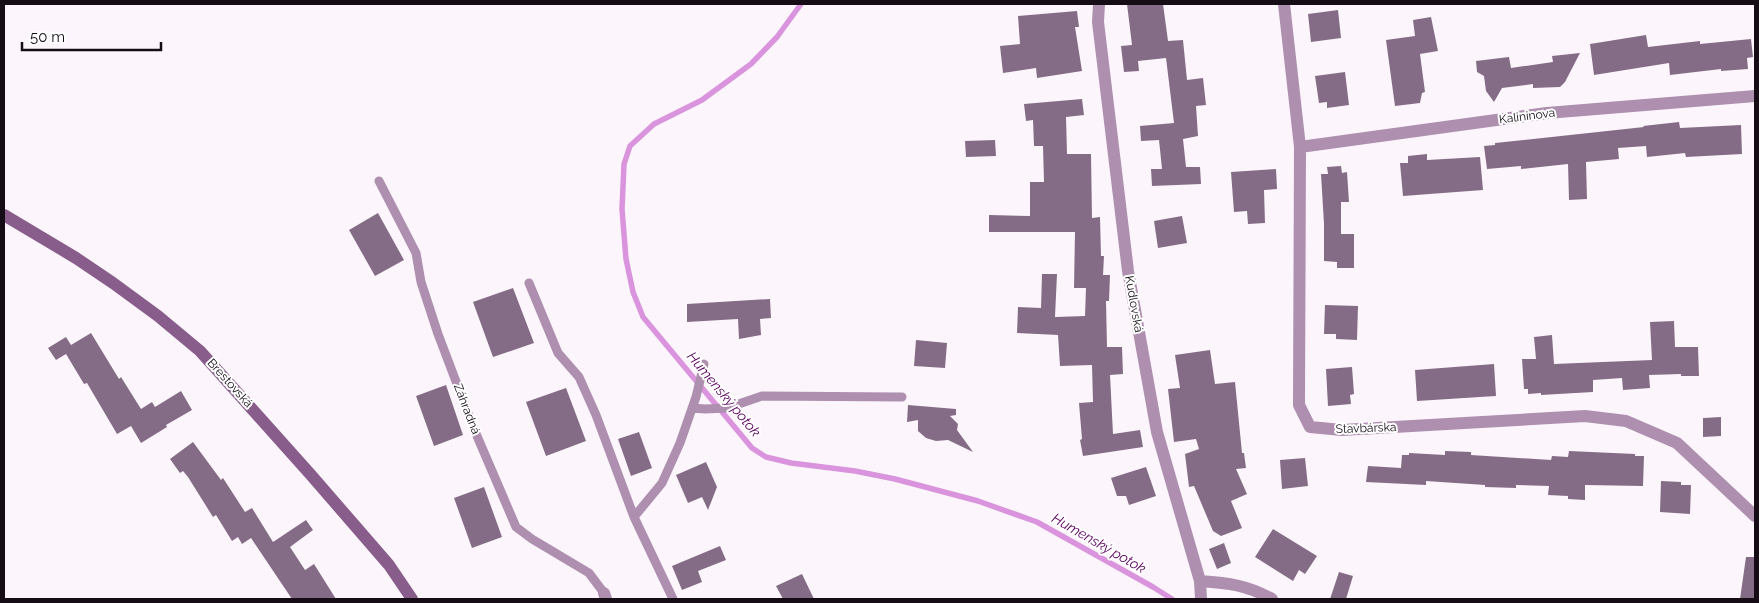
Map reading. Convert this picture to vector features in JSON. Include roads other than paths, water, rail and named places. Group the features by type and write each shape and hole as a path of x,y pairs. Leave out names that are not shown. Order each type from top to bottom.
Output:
{"street":[{"name":"Kudlovská","path":"1099,4 1098,22 1128,271 1157,432 1200,581 1201,599"},
{"name":"Stavbárska","path":"1284,4 1300,147 1299,405 1310,427 1342,430 1585,416 1626,421 1677,443 1755,516"},
{"name":"Kalininova","path":"1300,147 1547,113 1755,96"},
{"name":"Brestovská","path":"4,215 76,258 113,283 158,316 200,351 312,475 388,565 412,599"},
{"path":"1200,581 1232,583 1248,587 1272,599"}],"lane":[{"name":"Záhradná","path":"379,181 416,253 421,282 438,334 474,429 516,527 532,540 589,573 605,596"},
{"path":"529,283 558,353 579,377 596,415 634,517 673,599"},
{"path":"634,517 662,483 680,442 696,397 703,367"},
{"path":"692,408 727,408 762,396 902,398"}],"waterway":[{"name":"Humenský potok","path":"801,4 777,37 751,64 702,100 654,124 630,146 624,164 622,209 626,259 633,292 643,317 752,448 766,457 791,463 855,471 895,479 978,501 1037,522 1172,599"}]}
